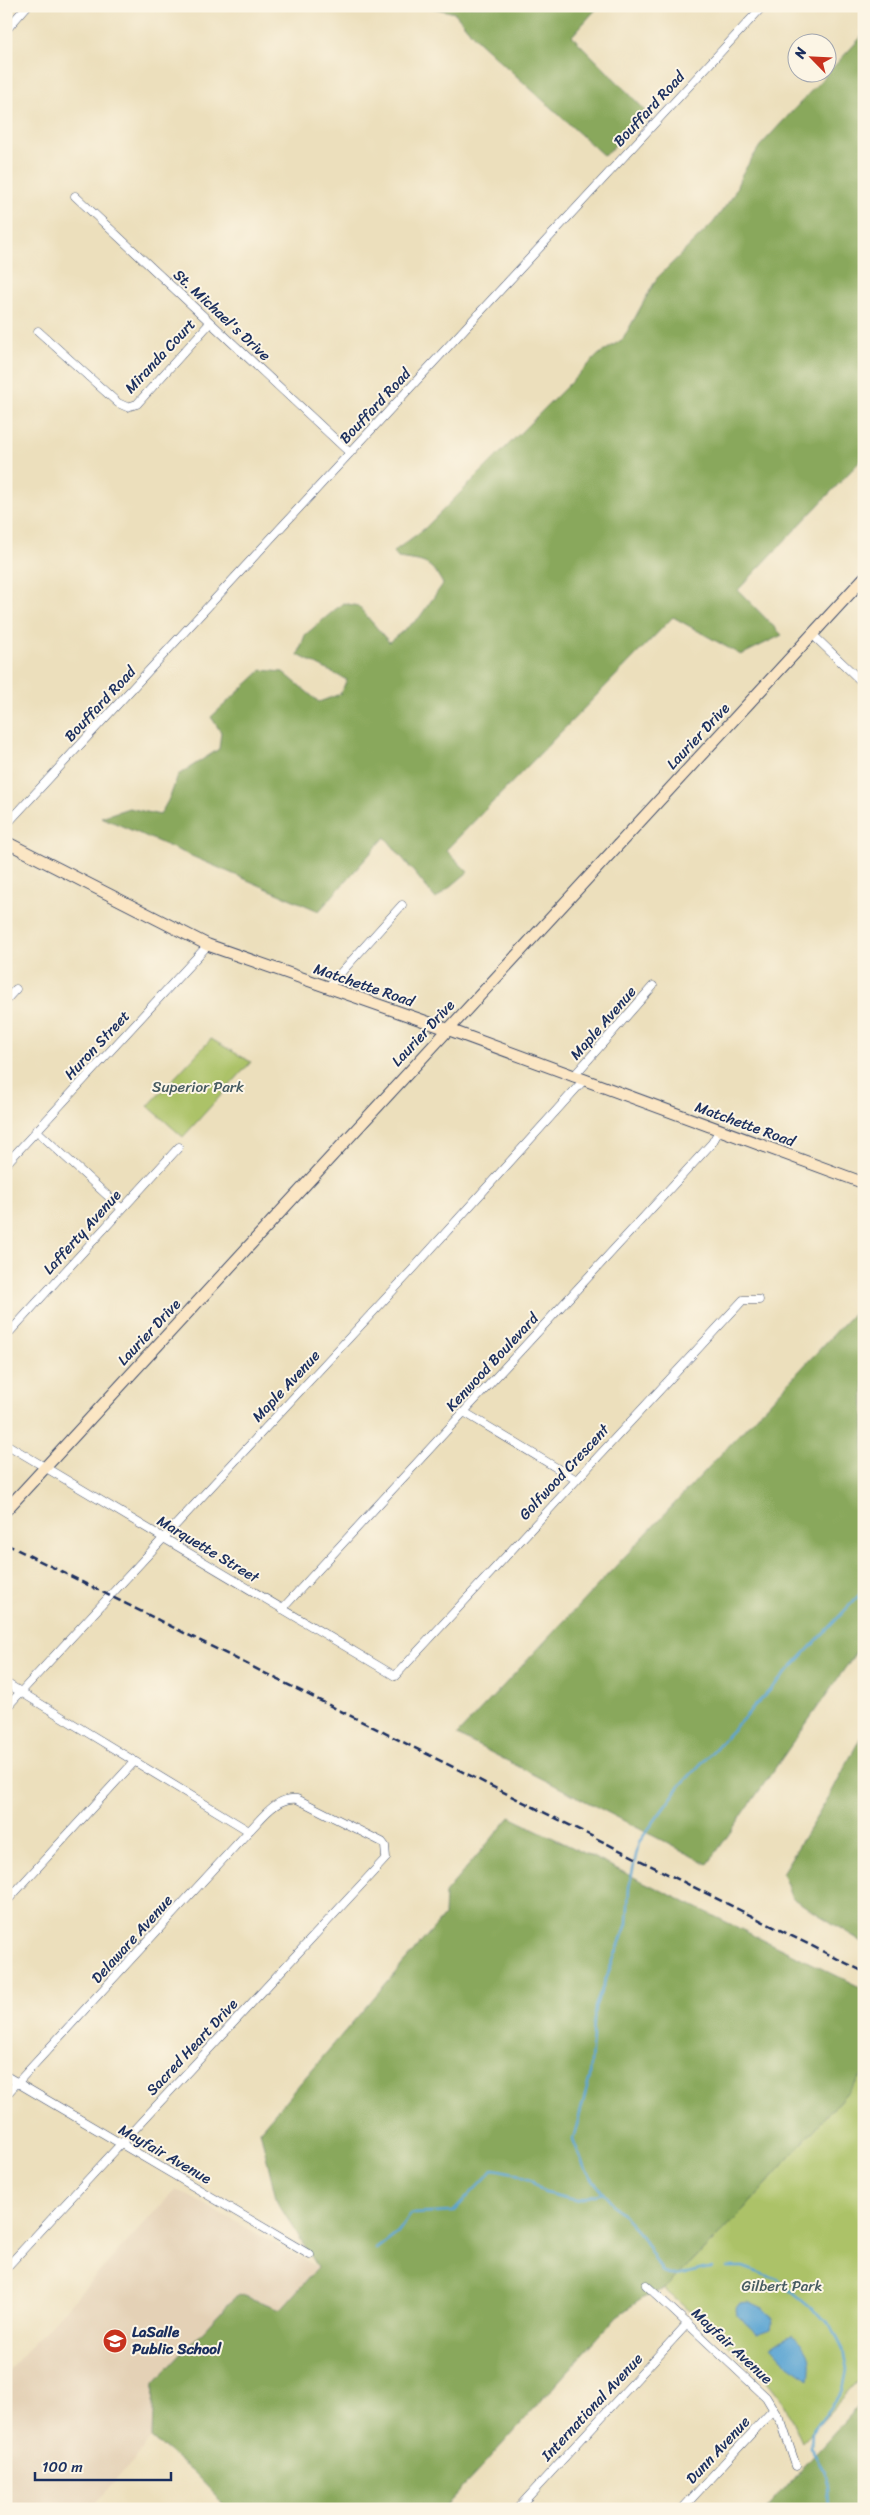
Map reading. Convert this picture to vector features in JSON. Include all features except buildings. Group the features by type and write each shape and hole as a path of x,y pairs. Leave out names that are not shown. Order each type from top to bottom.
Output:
{"street":[{"path":"6,30 28,6"},
{"name":"Bouffard Road","path":"6,825 763,6"},
{"name":"St. Michael's Drive","path":"75,196 350,453"},
{"name":"Miranda Court","path":"38,331 118,403 127,407 137,404 210,323"},
{"name":"Laurier Drive","path":"6,1510 864,578"},
{"path":"812,634 864,684"},
{"name":"Matchette Road","path":"6,842 208,945 447,1030 864,1183"},
{"path":"327,988 402,905"},
{"name":"Huron Street","path":"6,1164 208,945"},
{"name":"Maple Avenue","path":"6,1708 164,1539 578,1079 653,986"},
{"path":"6,1000 16,990"},
{"path":"36,1130 122,1209"},
{"name":"Kenwood Boulevard","path":"282,1609 716,1138 719,1131"},
{"name":"Lafferty Avenue","path":"6,1336 179,1147"},
{"name":"Golfwood Crescent","path":"395,1676 575,1479 743,1300 759,1300"},
{"path":"464,1412 575,1479"},
{"name":"Marquette Street","path":"6,1444 395,1676"},
{"path":"6,1683 249,1831"},
{"path":"6,1902 134,1762"},
{"name":"Delaware Avenue","path":"6,2095 249,1831 279,1801 289,1798 297,1799 382,1842"},
{"name":"Sacred Heart Drive","path":"6,2268 386,1858 387,1851 382,1842"},
{"name":"Mayfair Avenue","path":"6,2076 310,2255"},
{"name":"Mayfair Avenue","path":"646,2285 759,2389 773,2410 787,2437 796,2466"},
{"name":"International Avenue","path":"517,2509 688,2323"},
{"name":"Dunn Avenue","path":"682,2509 773,2410"}],"shaded area":[{"name":"LaSalle Public School","path":"176,2189 318,2267 281,2309 238,2294 155,2383 152,2438 91,2509 6,2509 6,2373"}],"green space":[{"path":"425,6 599,6 572,36 648,113 604,156 477,40 455,13"},
{"path":"864,34 864,457 738,590 782,635 741,655 673,617 446,850 468,872 436,899 385,837 319,911 101,817 129,808 160,815 170,797 178,775 219,749 221,732 211,717 262,670 283,672 319,702 340,694 347,680 298,655 305,635 343,603 358,606 389,642 419,618 443,584 430,566 398,558 393,552 424,529 598,355 623,339 657,278 713,223 733,196 742,174 760,146 819,82 838,82 838,62"},
{"name":"Superior Park","path":"211,1039 251,1062 183,1137 148,1106"},
{"path":"864,1302 864,1641 708,1864 457,1735"},
{"path":"864,1731 864,1943 792,1898 782,1873 830,1795"},
{"path":"510,1817 864,1989 864,2073 742,2212 664,2289 643,2298 617,2316 442,2509 229,2509 192,2471 152,2438 154,2383 238,2294 281,2309 318,2267 277,2202 260,2130 444,1916 445,1893"},
{"name":"Gilbert Park","path":"864,2073 864,2375 802,2442 783,2401 764,2377 664,2289 742,2212"},
{"path":"864,2400 864,2509 766,2509"}],"water":[{"path":"750,2302 763,2308 773,2319 771,2329 757,2334 737,2315 736,2308 740,2303"},
{"path":"793,2335 809,2354 809,2379 786,2363 770,2346"}],"waterway":[{"path":"712,2268 676,2276 663,2273 642,2237 603,2193 584,2167 573,2139 590,2077 595,2007 627,1924 629,1887 639,1842 680,1786 864,1590"},
{"path":"376,2249 398,2232 411,2214 453,2212 494,2169 514,2173 530,2180 545,2193 575,2200 603,2193"},
{"path":"727,2267 743,2267 776,2279 830,2324 843,2349 847,2370 843,2390 811,2433 810,2447 824,2470 828,2488 829,2509"}],"railway":[{"path":"6,1544 864,1972"}],"place":[{"name":"LaSalle Public School","path":"115,2341"}]}
